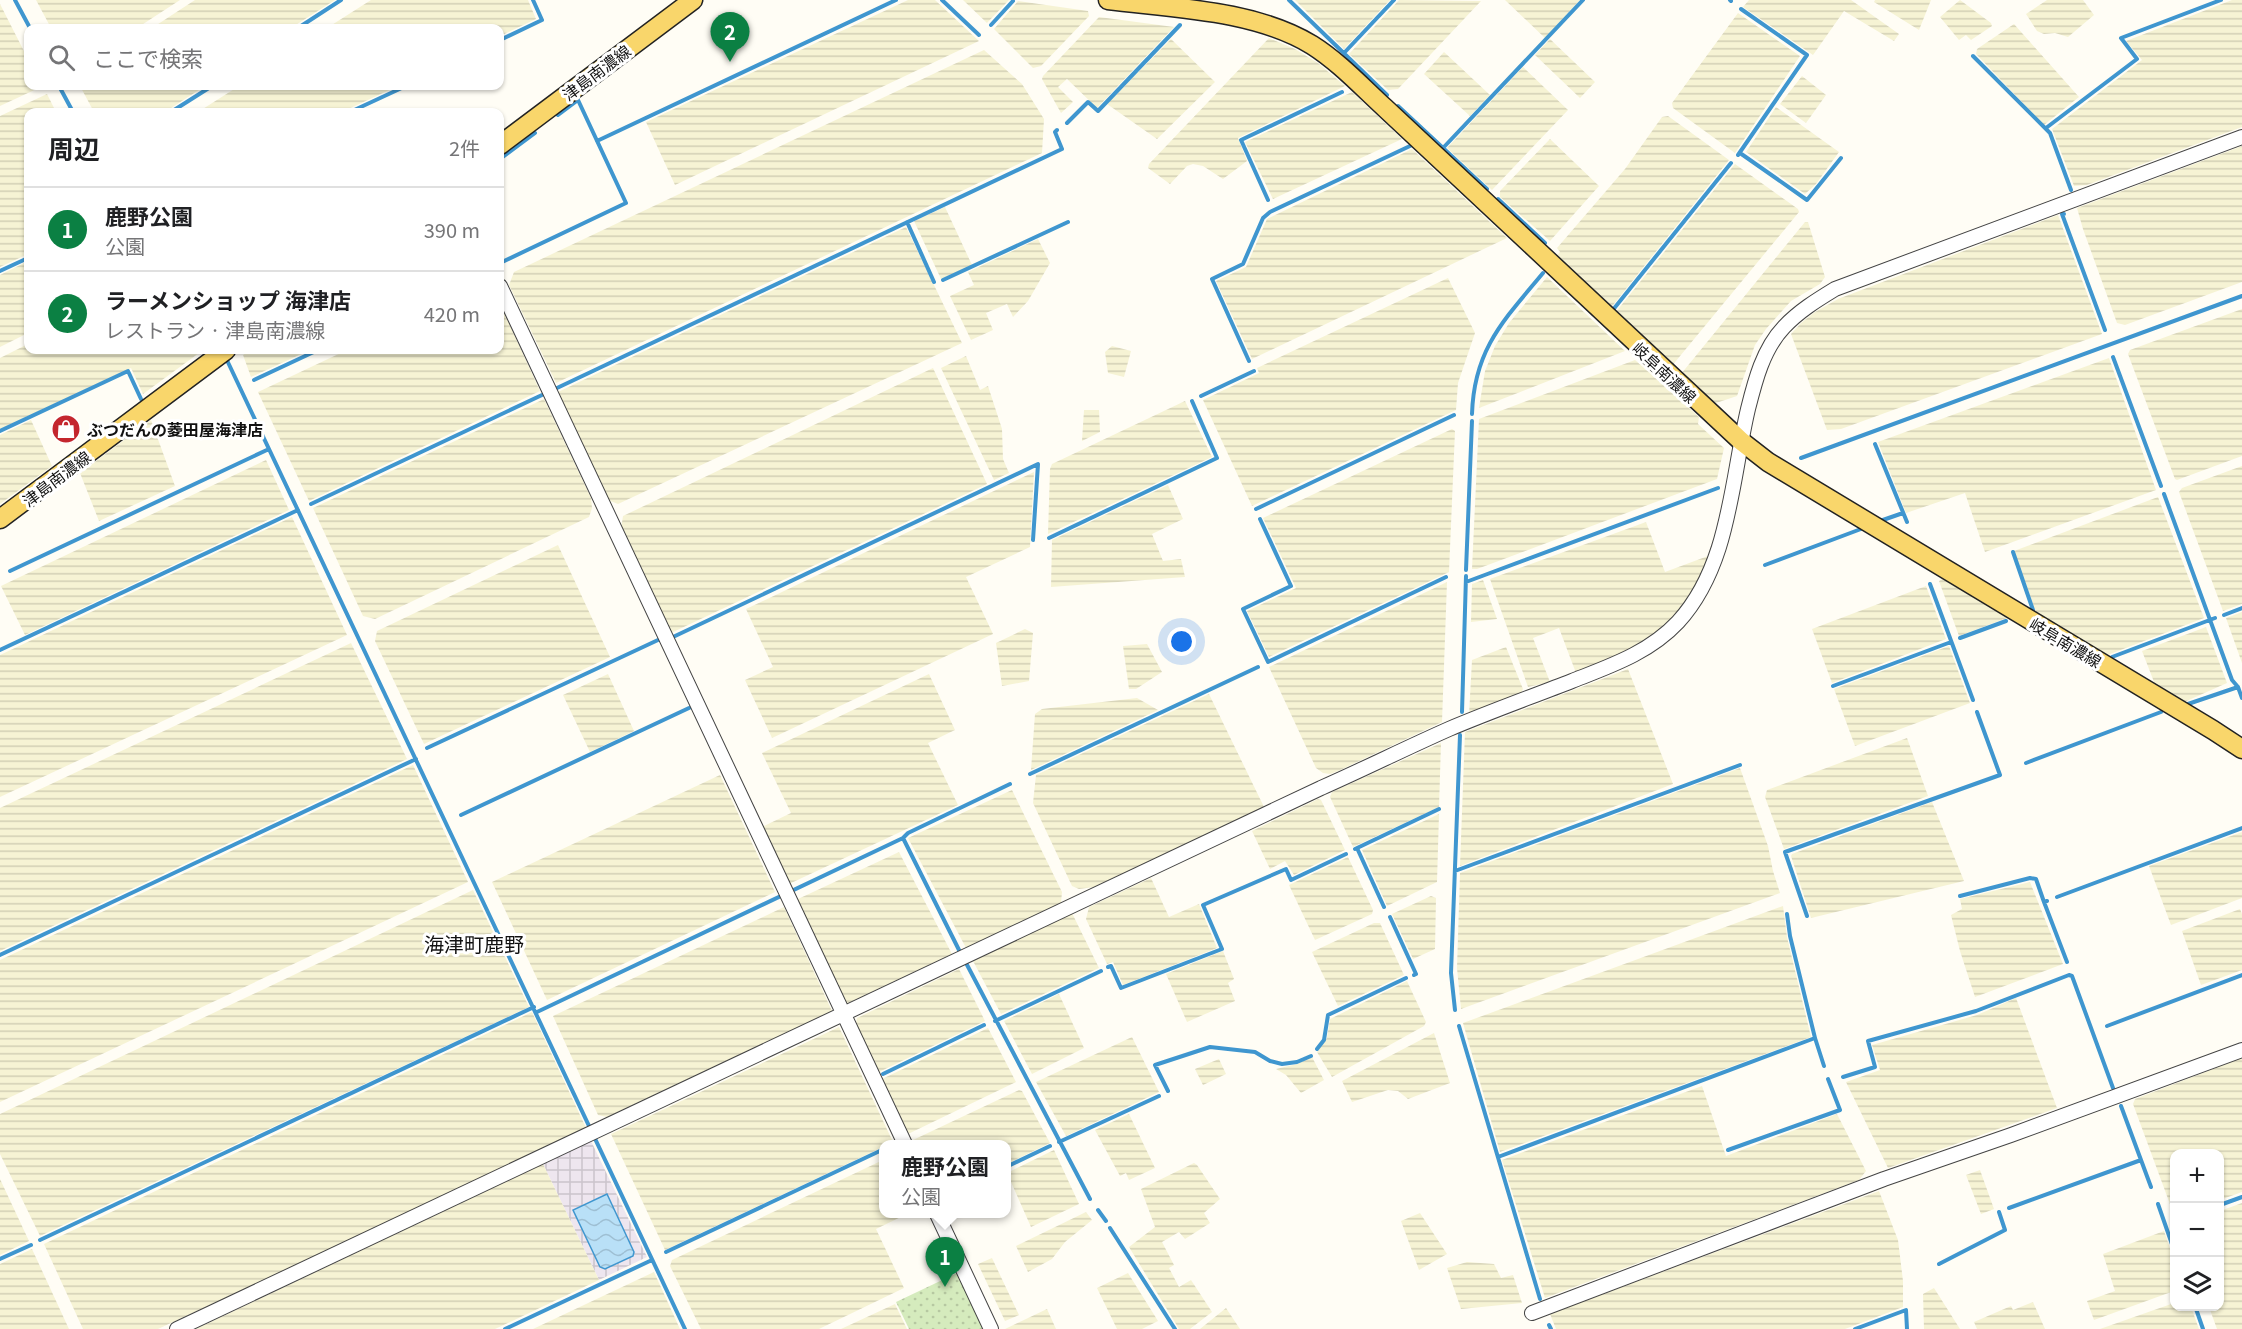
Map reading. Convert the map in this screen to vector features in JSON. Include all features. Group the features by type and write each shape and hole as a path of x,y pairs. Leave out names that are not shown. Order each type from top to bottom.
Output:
{"main road":[{"name":"津島南濃線","path":"504,142 693,0"},
{"name":"岐阜南濃線","path":"1108,0 1251,20 1291,34 1313,46 1385,108 1741,441 1785,473 2242,749"},
{"name":"津島南濃線","path":"0,519 221,354"}],"street":[{"path":"177,1329 1439,734 1616,663 1649,647 1672,628 1690,607 1714,564 1724,529 1754,385 1765,355 1783,328 1797,315 1835,289 2242,137"},
{"path":"504,295 903,1140"},
{"path":"1532,1313 1884,1179 2242,1050"},
{"path":"939,1218 991,1329"}],"shaded area":[{"path":"36,0 180,0 143,24 49,24"},
{"path":"195,0 335,0 297,24 158,24"},
{"path":"371,0 528,0 536,19 504,34 504,24 333,24"},
{"path":"908,0 935,0 979,41 675,185 646,122"},
{"path":"963,0 1009,0 987,23"},
{"path":"1295,0 1390,0 1344,49"},
{"path":"1399,0 1481,1 1398,89 1388,90 1349,54"},
{"path":"1505,0 1580,0 1545,38"},
{"path":"1749,0 1851,0 1899,34 1894,41 1844,11 1813,55 1743,7"},
{"path":"1875,0 1931,0 1919,30 1874,2"},
{"path":"1960,0 1992,26 1971,40 1966,35 1959,40 1940,17"},
{"path":"2047,0 2083,0 2094,15 2068,37 2055,33 2044,34 2037,31 2026,14"},
{"path":"2232,0 2242,0 2242,127 2087,185 2074,186 2052,129 2142,60 2126,41"},
{"path":"1018,1 1088,11 1089,16 1041,66 1033,68 994,29"},
{"path":"0,4 24,51 24,90 34,90 0,106"},
{"path":"1738,13 1800,56 1735,153 1673,108 1672,103"},
{"path":"1099,17 1174,27 1097,108 1067,79 1058,87 1073,102 1061,113 1042,79 1043,76"},
{"path":"2014,24 2079,97 2044,125 1976,54 1977,49"},
{"path":"1269,38 1295,49 1318,63 1345,86 1238,138 1247,161 1223,179 1203,166 1193,164 1187,166 1170,184 1148,168 1149,164"},
{"path":"1171,39 1215,82 1157,139 1107,104"},
{"path":"1550,39 1595,82 1580,98 1535,55"},
{"path":"984,50 1022,84 1044,119 1042,153 556,383 509,285 514,272"},
{"path":"1444,52 1490,95 1470,116 1424,74"},
{"path":"1523,67 1568,110 1492,190 1447,148"},
{"path":"1802,76 1826,95 1806,123 1780,104"},
{"path":"82,90 199,90 171,108 92,108"},
{"path":"233,90 389,90 351,108 204,108"},
{"path":"1352,92 1402,139 1273,199 1245,142"},
{"path":"47,94 54,108 24,108 24,256 0,267 0,116"},
{"path":"1776,107 1839,152 1816,184 1805,194 1746,152"},
{"path":"1668,116 1729,160 1610,309 1554,259 1560,252 1557,248 1625,169 1662,117"},
{"path":"1550,139 1599,186 1550,241 1500,197 1500,191"},
{"path":"2242,146 2242,282 2125,325 2117,323 2077,208"},
{"path":"1412,149 1507,238 1252,359 1216,281 1246,267 1267,219"},
{"path":"1735,164 1799,212 1671,367 1615,313"},
{"path":"945,207 972,265 941,279 914,221"},
{"path":"2058,215 2102,334 1841,429 1827,430 1791,334 1801,323 1838,299"},
{"path":"1805,222 1808,222 1825,277 1820,284 1791,301 1766,329 1755,345 1737,396 1713,404 1681,374"},
{"path":"906,227 962,343 618,504 608,500 558,392"},
{"path":"1038,239 1050,263 1028,301 1013,317 1007,304 986,313 993,330 971,340 950,296 974,285 968,272"},
{"path":"24,263 24,335 0,347 0,275"},
{"path":"1547,277 1625,351 1479,408 1485,371 1495,346 1509,323"},
{"path":"1448,278 1475,333 1458,383 1456,410 1252,506 1203,400 1259,373 1257,368"},
{"path":"2242,309 2242,456 2177,480 2128,354 2130,350"},
{"path":"504,313 540,391 309,501 258,392 339,354 504,354"},
{"path":"24,346 24,354 198,354 143,394 131,368 0,429 0,358"},
{"path":"1112,346 1131,351 1124,377 1108,373 1105,352"},
{"path":"244,354 301,354 251,377"},
{"path":"966,356 980,390 988,386 1002,429 1003,459 1009,473 994,480 941,368"},
{"path":"2109,358 2156,490 1985,552 1965,493 1906,513 1878,442"},
{"path":"1635,360 1699,417 1698,424 1724,448 1717,479 1472,569 1479,419"},
{"path":"933,368 987,484 671,633 621,529 623,516"},
{"path":"544,399 591,498 592,508 589,517 375,619 363,616 313,508"},
{"path":"1185,401 1212,457 1048,534 1052,464"},
{"path":"1084,410 1099,410 1100,432 1082,441"},
{"path":"31,420 52,466 0,504 0,435"},
{"path":"151,420 175,486 99,521 80,473"},
{"path":"1452,429 1455,431 1449,572 1269,657 1247,611 1296,588 1263,518"},
{"path":"266,460 289,510 25,635 1,586"},
{"path":"2242,466 2242,604 2223,611 2179,492 2182,488"},
{"path":"1034,472 1030,547 966,577 993,634 772,738 745,680 773,667 746,609"},
{"path":"1168,485 1183,519 1152,534 1163,561 1181,559 1185,577 1051,587 1052,540"},
{"path":"2158,497 2204,618 2105,656 2038,618 2014,551"},
{"path":"292,517 347,635 0,797 0,655"},
{"path":"1646,522 1665,572 1708,556 1690,596 1673,618 1650,639 1626,653 1576,673 1559,628 1533,638 1550,682 1528,687 1490,579"},
{"path":"558,545 610,657 424,744 375,641 377,631"},
{"path":"1944,578 2007,618 1959,636 1939,581"},
{"path":"1483,580 1497,619 1471,622 1472,584"},
{"path":"1447,582 1442,722 1338,771 1330,774 1323,773 1316,768 1269,667"},
{"path":"1926,586 1946,639 1832,683 1812,629"},
{"path":"2242,612 2242,663 2226,618"},
{"path":"2206,627 2227,683 2182,703 2156,687 2142,651"},
{"path":"1025,629 1033,633 1029,681 1002,686 996,643"},
{"path":"351,643 407,759 0,951 0,808"},
{"path":"1147,644 1162,672 1136,689 1129,689 1123,646"},
{"path":"1949,646 1970,703 1855,746 1834,689"},
{"path":"1506,647 1523,689 1520,695 1469,715 1472,660"},
{"path":"1628,669 1673,784 1460,866 1465,732"},
{"path":"608,674 634,731 590,752 563,695"},
{"path":"929,674 955,730 928,743 958,805 789,884 762,827 791,813 762,753"},
{"path":"1209,694 1264,807 1094,887 1079,889 1072,886 1033,803 1036,775"},
{"path":"1137,698 1158,710 1031,770 1035,714 1042,709"},
{"path":"1907,738 1928,796 1784,849 1765,797 1767,790"},
{"path":"1441,743 1439,807 1353,847 1330,797 1332,792"},
{"path":"413,765 468,882 0,1102 0,960"},
{"path":"1740,768 1768,846 1780,893 1461,1009 1457,968 1460,873"},
{"path":"720,775 775,892 547,1000 492,882"},
{"path":"1012,790 1062,892 1061,903 966,948 908,838"},
{"path":"1318,799 1321,800 1345,850 1294,875 1285,861 1270,869 1252,831"},
{"path":"1932,802 1964,881 1811,918 1792,854"},
{"path":"1439,814 1437,882 1387,906 1362,850"},
{"path":"2242,832 2242,898 2171,925 2149,866"},
{"path":"899,852 952,954 846,1004 798,899"},
{"path":"1348,857 1373,910 1372,914 1315,940 1289,885"},
{"path":"1151,878 1169,917 1199,904 1217,948 1123,985 1113,962 1107,964 1086,919 1089,907"},
{"path":"2030,882 2063,964 1975,997 1951,915 1962,909 1960,899"},
{"path":"473,890 529,1007 40,1236 0,1154 0,1114"},
{"path":"1431,896 1436,898 1435,949 1413,959 1392,914"},
{"path":"1783,906 1787,937 1811,1037 1500,1152 1463,1023"},
{"path":"784,907 832,1011 607,1117 598,1115 553,1016"},
{"path":"2240,909 2242,914 2242,970 2201,985 2182,931"},
{"path":"1072,913 1099,968 1001,1014 973,961"},
{"path":"1374,923 1380,923 1404,975 1338,1006 1312,952"},
{"path":"1223,951 1234,979 1228,983 1235,1001 1187,1022 1166,974"},
{"path":"959,969 985,1021 879,1072 856,1023 857,1018"},
{"path":"1407,981 1426,1022 1424,1026 1332,1077 1317,1052 1327,1038 1330,1019"},
{"path":"1059,994 1084,1048 1032,1074 1004,1021"},
{"path":"2016,998 2057,1108 1888,1168 1846,1082 1880,1070 1872,1045 1977,1015"},
{"path":"532,1012 587,1130 158,1329 83,1329 44,1244"},
{"path":"839,1027 892,1140 879,1140 879,1149 665,1250 611,1134"},
{"path":"988,1028 1016,1082 908,1134 882,1079"},
{"path":"1434,1033 1450,1083 1408,1099 1398,1091 1388,1090 1352,1102 1342,1081"},
{"path":"1132,1037 1159,1092 1066,1136 1036,1082"},
{"path":"1312,1057 1324,1080 1301,1093 1286,1075 1276,1069 1297,1064"},
{"path":"2242,1058 2242,1192 2224,1199 2224,1149 2170,1149 2170,1204 2133,1104 2135,1099"},
{"path":"1219,1059 1226,1074 1203,1085 1195,1069"},
{"path":"1702,1086 1726,1156 1837,1114 1866,1171 1859,1180 1545,1298 1502,1160"},
{"path":"1019,1090 1022,1091 1050,1143 1011,1162 1011,1140 913,1140"},
{"path":"1129,1114 1155,1168 1129,1180 1126,1173 1120,1176 1095,1130"},
{"path":"591,1141 647,1257 599,1280 543,1164"},
{"path":"1054,1150 1079,1204 1031,1227 1011,1182 1011,1171"},
{"path":"879,1162 879,1218 899,1218 876,1229 904,1288 819,1329 701,1329 670,1266 672,1260"},
{"path":"1194,1163 1220,1199 1204,1213 1210,1223 1185,1239 1179,1232 1162,1242 1174,1265 1169,1268 1179,1287 1191,1280 1212,1312 1190,1329 1179,1329 1129,1247 1155,1227 1141,1189"},
{"path":"543,1164 599,1280 495,1329 196,1329"},
{"path":"1980,1170 1994,1209 1981,1214 1966,1175"},
{"path":"0,1179 29,1241 0,1255"},
{"path":"1879,1191 1898,1240 1903,1281 1903,1307 1845,1329 1556,1329 1550,1314"},
{"path":"2242,1203 2242,1329 2217,1329 2210,1311 2224,1311 2224,1210"},
{"path":"1086,1212 1092,1220 1065,1242 1052,1259 1028,1272 1016,1246"},
{"path":"1420,1213 1447,1254 1419,1270 1401,1221"},
{"path":"2164,1231 2170,1248 2170,1292 2094,1320 2087,1301 2115,1291 2103,1254"},
{"path":"32,1249 69,1329 0,1329 0,1264"},
{"path":"992,1258 1019,1315 1005,1321 978,1264"},
{"path":"1467,1262 1494,1264 1501,1278 1513,1275 1522,1303 1461,1309 1447,1268"},
{"path":"654,1272 680,1329 533,1329"},
{"path":"1128,1273 1158,1321 1142,1329 1117,1329 1097,1288"},
{"path":"1934,1288 1960,1329 1924,1329 1923,1294"},
{"path":"2033,1302 2045,1329 1977,1329 1974,1322 2011,1306 2013,1310"},
{"path":"895,1304 907,1329 841,1329"},
{"path":"2170,1304 2170,1311 2192,1311 2199,1329 2100,1329"},
{"path":"1226,1308 1240,1329 1200,1329"},
{"path":"1047,1309 1056,1329 1005,1329"}],"green space":[{"path":"957,1273 984,1329 909,1329 896,1302"}],"water":[{"path":"607,1194 634,1252 633,1256 605,1269 600,1267 573,1210"}],"waterway":[{"path":"15,0 28,24"},
{"path":"304,24 341,0"},
{"path":"504,38 542,20 533,0"},
{"path":"597,141 896,0"},
{"path":"942,0 979,35"},
{"path":"1289,0 1387,95"},
{"path":"1344,53 1394,0"},
{"path":"1443,148 1583,0"},
{"path":"2046,128 2137,59 2121,38 2221,0"},
{"path":"991,25 1013,1"},
{"path":"1738,155 1807,55 1741,9"},
{"path":"1067,123 1088,102 1098,111 1180,25"},
{"path":"1973,56 2050,133 2071,190"},
{"path":"61,90 71,108"},
{"path":"177,108 206,90"},
{"path":"359,108 397,90"},
{"path":"1268,200 1241,140 1342,92"},
{"path":"504,261 626,203 578,100 558,115"},
{"path":"1398,106 1487,189"},
{"path":"557,388 1062,149 1055,132 1057,130"},
{"path":"504,156 535,133"},
{"path":"1249,361 1212,279 1243,264 1263,218 1270,212 1410,146"},
{"path":"1740,153 1807,200 1841,158"},
{"path":"1612,311 1731,163"},
{"path":"1498,199 1545,243"},
{"path":"2064,214 2062,214 2105,330"},
{"path":"907,222 934,282"},
{"path":"943,280 1068,222"},
{"path":"0,271 24,260"},
{"path":"1472,414 1478,371 1485,353 1504,321 1543,273"},
{"path":"1801,458 2242,296"},
{"path":"254,380 309,354"},
{"path":"225,356 685,1329"},
{"path":"2113,357 2161,486"},
{"path":"0,431 128,371 141,399"},
{"path":"1201,396 1254,371"},
{"path":"311,504 542,395"},
{"path":"1049,538 1217,458 1192,401"},
{"path":"1256,509 1454,415"},
{"path":"1466,570 1472,421"},
{"path":"1875,444 1907,522"},
{"path":"10,571 269,449"},
{"path":"673,637 1038,464 1033,540"},
{"path":"1466,582 1718,488"},
{"path":"2164,494 2232,680 2238,687 2242,698"},
{"path":"0,650 298,510"},
{"path":"1880,521 1903,513"},
{"path":"1260,519 1291,586 1243,609 1268,662 1446,577"},
{"path":"1765,565 1861,529"},
{"path":"2013,552 2033,610"},
{"path":"1462,712 1466,576"},
{"path":"1930,584 1973,700"},
{"path":"2224,615 2242,608"},
{"path":"2112,657 2215,618"},
{"path":"1960,638 2006,621"},
{"path":"427,748 658,640"},
{"path":"1833,686 1951,642"},
{"path":"1030,774 1258,667"},
{"path":"2188,704 2238,687"},
{"path":"461,815 689,708"},
{"path":"1807,916 1785,852 2000,775 1977,712"},
{"path":"2026,763 2161,712"},
{"path":"1455,1010 1451,973 1460,735"},
{"path":"0,955 416,759"},
{"path":"1455,871 1740,765"},
{"path":"903,838 908,833 1010,784"},
{"path":"1355,849 1439,809"},
{"path":"2057,897 2242,828"},
{"path":"537,1012 903,838 961,954"},
{"path":"1357,848 1384,907"},
{"path":"1108,967 1111,966 1121,988 1222,949 1203,905 1286,869 1291,880 1346,854"},
{"path":"1960,896 2030,878 2036,879 2044,902 2047,901"},
{"path":"2044,902 2067,962"},
{"path":"1787,914 1790,936 1824,1066"},
{"path":"1390,917 1416,974 1414,975"},
{"path":"965,961 1090,1199"},
{"path":"995,1021 1101,971"},
{"path":"1843,1077 1875,1067 1868,1041 1976,1011 2069,975 2072,976 2113,1088"},
{"path":"2107,1026 2242,975"},
{"path":"1317,1049 1324,1040 1328,1015 1406,978"},
{"path":"40,1240 534,1007"},
{"path":"883,1074 984,1025"},
{"path":"1459,1026 1540,1299"},
{"path":"1498,1157 1815,1038"},
{"path":"1168,1091 1155,1065 1210,1047 1255,1052 1270,1061 1282,1064 1297,1062 1311,1056"},
{"path":"1728,1150 1840,1110 1828,1079"},
{"path":"1059,1142 1159,1096"},
{"path":"2121,1106 2151,1187"},
{"path":"1011,1165 1050,1146"},
{"path":"666,1252 879,1151"},
{"path":"2009,1208 2141,1160"},
{"path":"2224,1204 2242,1197"},
{"path":"2158,1204 2170,1238"},
{"path":"1098,1210 1106,1221"},
{"path":"1939,1264 2005,1230 1999,1212"},
{"path":"1110,1228 1175,1329"},
{"path":"0,1259 31,1245"},
{"path":"505,1329 652,1260"},
{"path":"1855,1329 1906,1310 1907,1329"},
{"path":"2197,1311 2203,1329"},
{"path":"1549,1325 1551,1329"}],"place":[{"name":"ラーメンショップ 海津店","path":"730,62"},
{"name":"ぶつだんの菱田屋海津店","path":"66,429"},
{"name":"鹿野公園","path":"945,1287"}],"district":[{"name":"海津町鹿野","path":"474,943"}]}
